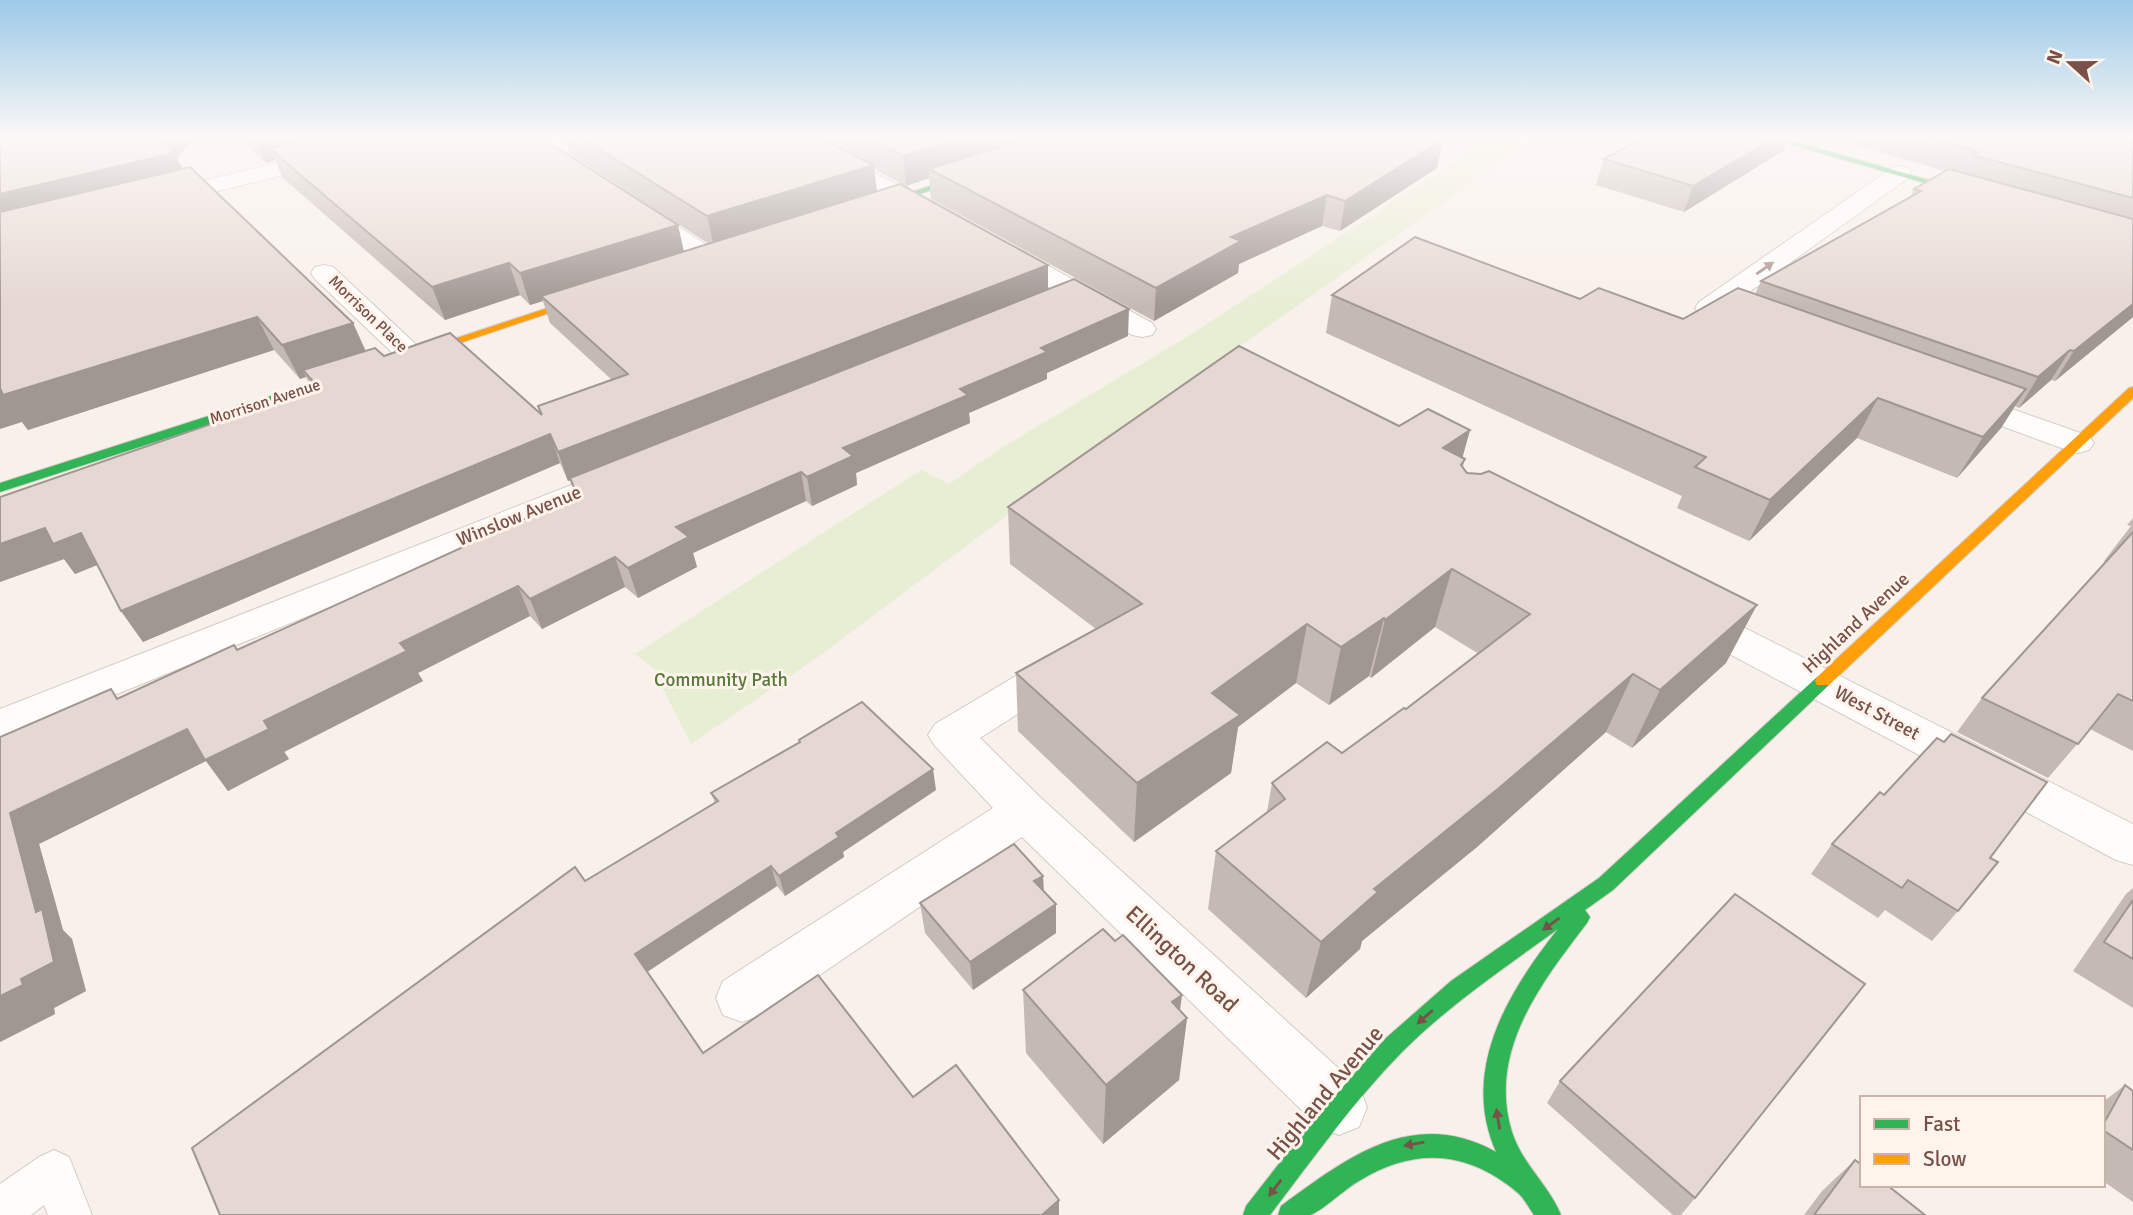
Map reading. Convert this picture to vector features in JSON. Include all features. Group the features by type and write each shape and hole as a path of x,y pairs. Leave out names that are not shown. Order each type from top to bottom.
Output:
{"main road":[{"path":"853,213 915,194"},
{"path":"1972,194 1991,199"},
{"path":"684,266 717,256"},
{"name":"Morrison Avenue","path":"0,488 606,292"},
{"name":"Highland Avenue","path":"1255,1215 1375,1064 1440,1004 1500,958 1606,884 2133,391"},
{"name":"Highland Avenue","path":"1522,1182 1508,1158 1498,1117 1496,1067 1500,1043 1514,1012 1559,942 1606,884"},
{"path":"1290,1215 1359,1167 1392,1150 1420,1142 1441,1144 1497,1166 1522,1182 1549,1215"}],"street":[{"path":"132,206 181,194"},
{"path":"899,194 949,221"},
{"path":"1746,321 1709,307 1870,194"},
{"path":"620,200 717,256"},
{"path":"984,240 1142,329"},
{"name":"Morrison Place","path":"324,273 412,356"},
{"path":"1039,307 1078,291"},
{"path":"1936,391 2078,443"},
{"name":"Winslow Avenue","path":"0,726 649,464"},
{"name":"West Street","path":"1666,604 2133,846"},
{"name":"Ellington Road","path":"1080,656 950,735 1025,811 1339,1107"},
{"path":"742,998 1025,811"}],"lane":[{"path":"0,1211 54,1172 69,1215"}],"green space":[{"name":"Community Path","path":"1406,194 1456,194 1117,433 815,659 691,744 658,679 662,675 635,654 921,470 949,484 1003,447 1190,335"}],"building":[{"path":"77,194 218,194 353,323 282,345 257,317 3,395 0,388 0,212"},
{"path":"322,194 629,194 678,225 520,273 509,263 432,287"},
{"path":"671,194 780,194 707,216"},
{"path":"869,194 918,194 1048,265 558,452 550,434 121,611 81,533 53,544 45,528 0,544 0,497 318,387 303,370 375,348 384,356 450,333 542,415 538,406 628,374 541,296"},
{"path":"976,194 1357,194 1345,201 1327,195 1231,237 1241,241 1156,288"},
{"path":"1916,194 2040,194 2133,219 2133,304 2038,377 1761,281"},
{"path":"2117,194 2133,194 2133,198"},
{"path":"1415,237 1580,299 1599,288 1683,319 1738,288 2026,389 1983,437 1878,398 1770,500 1695,467 1706,457 1332,295"},
{"path":"1074,279 1129,309 1041,348 1047,352 960,389 968,395 843,448 853,456 807,477 801,472 676,527 689,537 628,568 615,557 530,599 518,586 400,643 407,651 264,721 269,729 205,760 187,729 10,813 36,912 42,909 54,962 21,979 23,985 0,996 0,737 111,689 117,699 234,645 237,650 577,495 570,478"},
{"path":"1239,346 1399,426 1428,409 1470,430 1443,448 1465,459 1461,465 1467,473 1481,474 1489,471 1757,605 1660,690 1633,674 1499,788 1374,889 1378,892 1321,942 1216,851 1285,799 1272,783 1327,742 1342,753 1406,709 1530,614 1452,569 1385,620 1384,618 1341,647 1307,624 1212,693 1240,715 1137,783 1016,673 1142,604 1008,507"},
{"path":"2133,532 2133,701 2118,694 2078,744 1982,698"},
{"path":"862,702 933,769 836,833 839,837 779,876 771,866 635,954 703,1053 818,975 913,1097 956,1065 1059,1200 1042,1215 220,1215 192,1148 575,867 585,881 718,801 711,793 800,742 799,740"},
{"path":"1951,734 2047,782 1990,858 1998,862 1958,911 1908,880 1902,888 1832,844 1880,792 1884,795 1937,738 1944,742"},
{"path":"1014,844 1043,876 1034,881 1056,904 970,962 920,903"},
{"path":"1735,894 1865,984 1695,1198 1560,1081"},
{"path":"2133,900 2133,959 2104,942"},
{"path":"1103,929 1115,941 1123,935 1182,995 1172,1002 1187,1018 1106,1085 1023,990"},
{"path":"2125,1085 2133,1091 2133,1150 2105,1131 2105,1121"},
{"path":"1855,1160 1860,1164 1860,1187 1890,1187 1925,1215 1814,1215"}],"traffic: fast":[{"path":"868,208 913,194"},
{"path":"1971,194 1976,195"},
{"path":"0,488 402,358"},
{"path":"1255,1215 1318,1132 1394,1045 1459,988 1606,884 1823,681"},
{"path":"1549,1215 1519,1173 1501,1134 1494,1097 1496,1061 1507,1026 1526,991 1580,917"},
{"path":"1290,1215 1346,1174 1387,1153 1409,1147 1432,1144 1464,1149 1490,1161 1522,1182"}],"traffic: slow":[{"path":"402,358 594,296"},
{"path":"1823,681 2133,391"}]}
